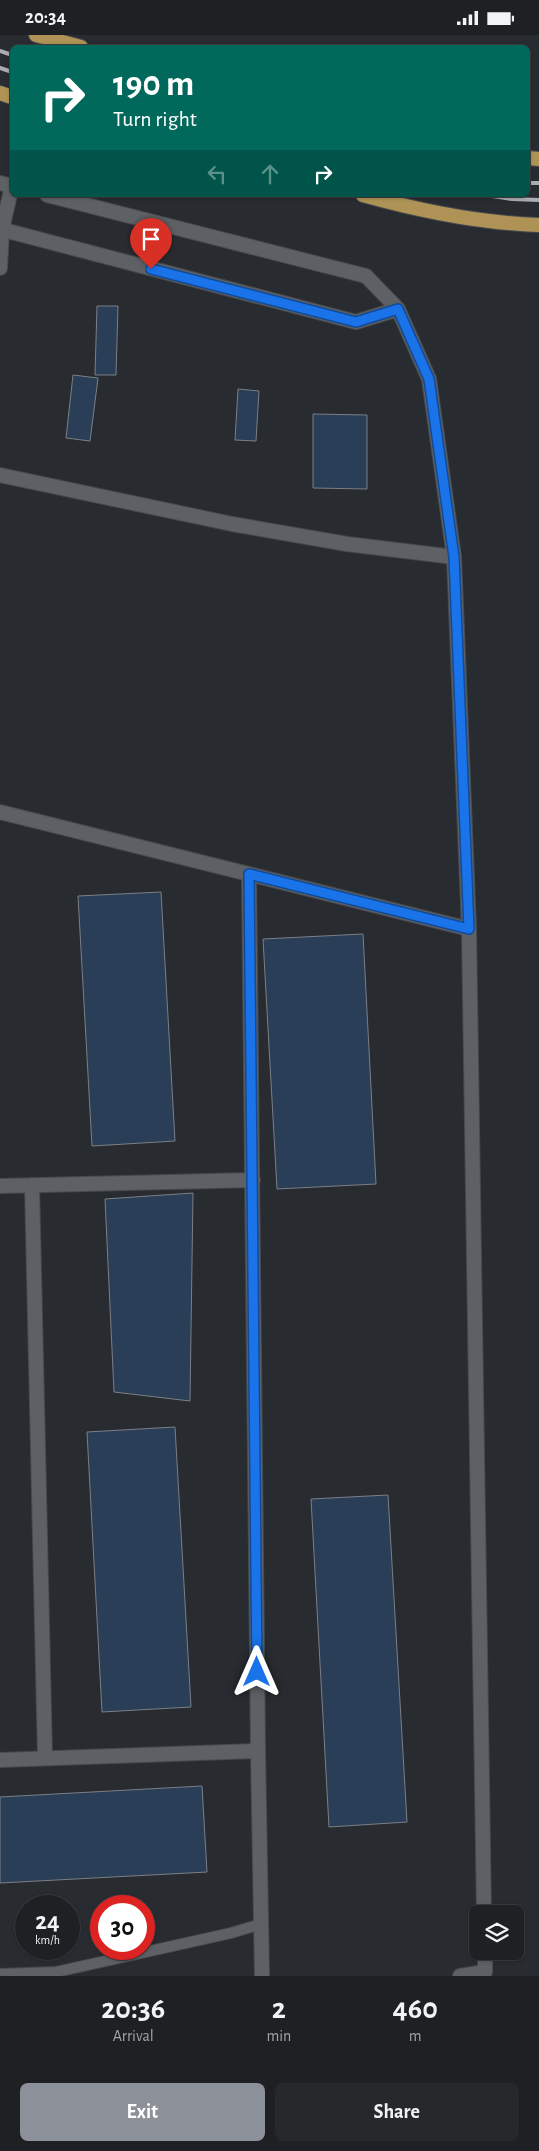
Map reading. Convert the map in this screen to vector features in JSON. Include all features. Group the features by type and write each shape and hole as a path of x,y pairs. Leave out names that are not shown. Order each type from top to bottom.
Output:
{"main road":[{"path":"36,35 74,45"},
{"path":"370,197 401,206 508,224 539,225"}],"street":[{"path":"0,268 1,229 10,194"},
{"path":"55,197 366,276 398,309 429,379 454,557 469,929 484,1905"},
{"path":"1,229 356,322 398,309"},
{"path":"0,475 232,524 347,544 454,557"},
{"path":"0,812 469,929"},
{"path":"249,874 262,1976"},
{"path":"0,1186 253,1179"},
{"path":"32,1185 45,1757"},
{"path":"0,1760 258,1751"},
{"path":"460,1976 484,1974 485,1960"}],"lane":[{"path":"0,1974 56,1972 231,1933 261,1924"}],"building":[{"path":"97,306 118,306 116,375 95,375"},
{"path":"73,375 98,378 90,441 66,438"},
{"path":"238,389 259,391 256,441 235,440"},
{"path":"313,414 367,415 367,489 313,488"},
{"path":"161,892 175,1141 92,1146 78,896"},
{"path":"363,934 376,1184 277,1189 263,939"},
{"path":"193,1193 190,1401 114,1392 105,1199"},
{"path":"175,1427 191,1707 102,1712 87,1432"},
{"path":"388,1495 407,1822 329,1827 311,1499"},
{"path":"202,1786 207,1872 0,1883 0,1797"}],"railway":[{"path":"0,51 10,54"},
{"path":"0,68 10,71"},
{"path":"530,183 539,183"},
{"path":"499,197 539,200"}],"route":[{"path":"151,269 356,322 398,309 429,379 454,557 469,929 249,874 257,1672"}]}
